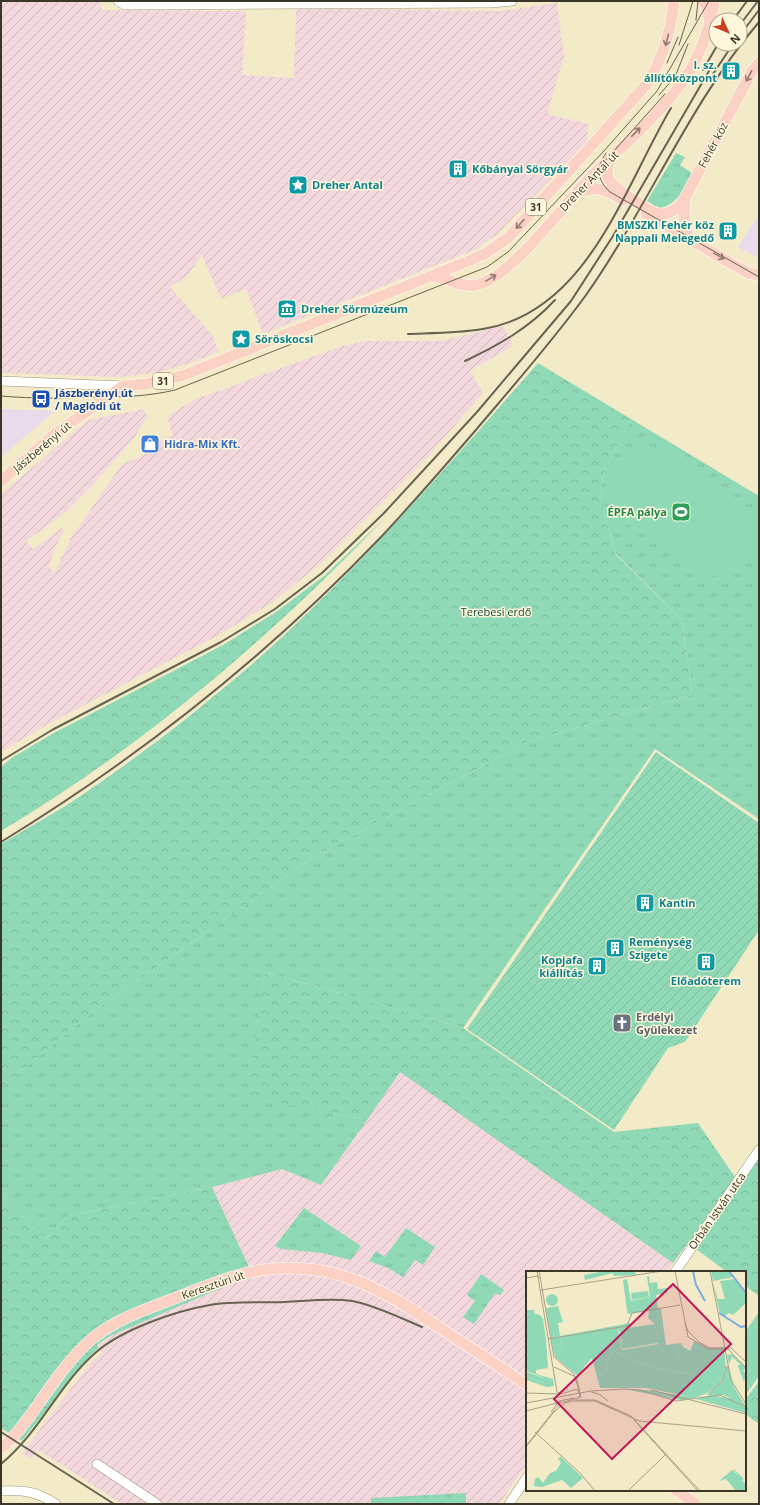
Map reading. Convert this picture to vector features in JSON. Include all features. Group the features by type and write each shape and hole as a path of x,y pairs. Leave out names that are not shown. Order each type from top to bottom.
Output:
{"main road":[{"path":"703,1 708,13"},
{"name":"31","path":"712,12 714,1"},
{"name":"Dreher Antal út","path":"122,386 147,384 182,376 471,260 486,253 508,238 636,98 651,77 663,54 675,3"},
{"name":"Dreher Antal út","path":"464,285 484,282 514,261 574,195 681,84 692,66 708,29"},
{"name":"Fehér köz","path":"609,160 608,177 611,184 620,191 658,214 667,213 675,209 685,198 752,71 759,63"},
{"path":"574,195 593,188 606,191 748,273 759,274"},
{"path":"685,198 684,217 688,238"},
{"path":"464,285 460,277 461,272 463,266 471,260"},
{"path":"432,276 444,277 464,285"},
{"name":"Jászberényi út","path":"1,481 56,434 122,386"},
{"name":"Keresztúri út","path":"1,1448 16,1434 70,1362 93,1338 104,1330 131,1316 207,1285 227,1278 269,1269 292,1268 341,1275 379,1289 414,1310 526,1384"},
{"path":"677,1491 695,1504"}],"street":[{"path":"120,2 488,3 512,1"},
{"path":"1,381 122,386"},
{"name":"Orbán István utca","path":"676,1271 759,1150"},
{"path":"97,1464 157,1504"},
{"path":"508,1504 526,1478"},
{"path":"1,1491 20,1490 41,1494 56,1504"}],"shaded area":[{"path":"1,1 100,1 102,10 246,11 242,75 294,78 296,8 500,11 557,3 564,56 547,114 589,124 586,143 496,235 476,249 263,334 246,289 221,299 202,255 187,276 170,287 213,336 218,352 187,364 160,372 122,377 1,373"},
{"path":"759,214 759,258 738,247"},
{"path":"502,326 514,345 470,371 483,393 425,460 317,567 271,603 217,636 48,724 1,752 1,494 88,420 144,409 147,417 134,438 90,488 65,513 26,541 33,549 62,528 64,530 56,546 49,566 54,573 71,538 122,464 146,454 144,447 173,435 167,417 194,400 339,347 366,341 441,341"},
{"path":"1,409 55,411 1,457"},
{"path":"400,1071 673,1263 668,1271 526,1271 526,1465 499,1504 122,1504 38,1450 31,1459 22,1453 91,1362 102,1353 97,1346 110,1336 235,1282 250,1279 248,1265 212,1187 282,1169 321,1185"}],"green space":[{"path":"676,153 685,157 680,165 692,173 676,200 671,204 659,208 647,201"},
{"name":"Terebesi erdő","path":"538,363 631,419 605,470 601,487 602,505 616,555 682,620 692,695 530,741 318,854 86,1017 1,1087 1,844 70,803 139,755 250,666 289,631 363,557 434,481"},
{"path":"631,419 759,496 759,819 655,749 463,1028 265,972 249,1097 367,1120 321,1185 282,1169 212,1187 68,1216 46,1239 1,1196 1,1087 86,1017 318,854 530,741 692,695 682,620 616,554 602,505 601,487 605,470"},
{"name":"ÉPFA pálya","path":"654,446 752,511 754,537 752,548 742,565 733,571 722,575 708,577 611,513 605,487 611,466 618,458 628,452"},
{"path":"387,516 298,604 204,687 156,726 105,763 54,798 1,831 1,767 13,757 54,733 223,645 276,612 324,576"},
{"path":"656,752 759,823 759,930 685,1042 668,1048 614,1130 467,1029"},
{"path":"265,972 463,1028 614,1132 698,1123 735,1177 759,1143 759,1296 746,1287 746,1271 726,1271 688,1243 673,1263 400,1072 367,1120 248,1097"},
{"path":"212,1187 248,1265 250,1279 235,1282 110,1336 97,1345 98,1348 88,1358 22,1441 1,1428 1,1196 46,1239 68,1216"},
{"path":"304,1208 361,1246 351,1260 322,1253 281,1249 275,1246"},
{"path":"406,1228 435,1247 423,1265 415,1260 403,1277 388,1268 369,1261 376,1251 385,1257"},
{"path":"481,1274 504,1290 500,1295 495,1293 474,1324 463,1317 475,1301 467,1295"},
{"path":"759,1312 759,1376 746,1395 746,1331"},
{"path":"759,1381 759,1424 746,1415 746,1399"},
{"path":"466,1493 466,1504 371,1504 371,1498"}],"tram line":[{"path":"679,45 693,1"},
{"path":"696,20 698,1"},
{"path":"1,396 26,398 118,397 147,395 175,390 487,267 508,252 603,152 657,91 709,1"},
{"path":"667,63 678,37"},
{"path":"659,95 675,77 688,44"},
{"path":"605,161 665,94"},
{"path":"606,153 599,169 599,174 602,183 610,192 759,277"}],"railway":[{"path":"739,12 747,1"},
{"path":"748,14 758,1"},
{"path":"748,24 759,10"},
{"path":"1,842 103,775 201,702 294,622 381,537 518,381 560,330 586,295 629,227 711,87 759,22"},
{"path":"703,70 713,52"},
{"path":"713,74 728,52"},
{"path":"1,761 52,730 221,642 275,609 322,573 384,513 477,412 571,301 613,236 713,64"},
{"path":"408,334 483,329 519,318 550,298 576,272 599,242 619,208 671,108"},
{"path":"465,361 490,349 513,335 535,319 555,300"},
{"path":"1,1464 14,1452 38,1424 70,1380 94,1354 118,1337 165,1317 196,1308 219,1304 335,1300 352,1301 369,1305 422,1327"},
{"path":"1,1432 114,1504"}],"place":[{"name":"I. sz. állítóközpont","path":"731,71"},
{"name":"Kőbányai Sörgyár","path":"458,169"},
{"name":"Dreher Antal","path":"298,185"},
{"name":"BMSZKI Fehér köz Nappali Melegedő","path":"728,231"},
{"name":"Dreher Sörmúzeum","path":"287,309"},
{"name":"Söröskocsi","path":"241,339"},
{"name":"Jászberényi út / Maglódi út","path":"41,399"},
{"name":"Hidra-Mix Kft.","path":"150,444"},
{"name":"ÉPFA pálya","path":"681,512"},
{"name":"Kantin","path":"645,903"},
{"name":"Reménység Szigete","path":"615,948"},
{"name":"Előadóterem","path":"706,962"},
{"name":"Kopjafa kiállítás","path":"597,966"},
{"name":"Erdélyi Gyülekezet","path":"622,1023"}]}
